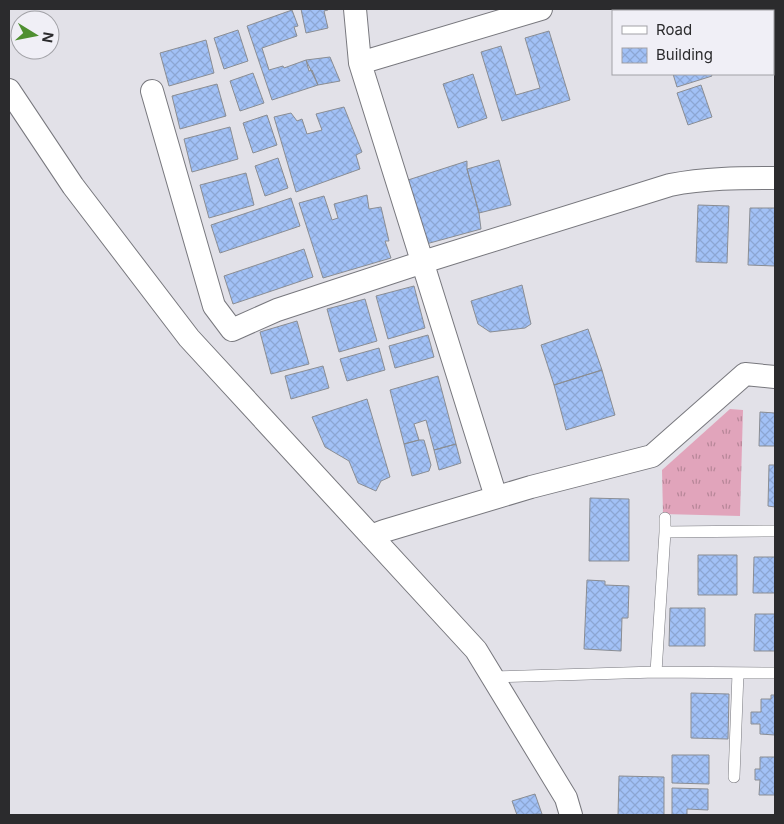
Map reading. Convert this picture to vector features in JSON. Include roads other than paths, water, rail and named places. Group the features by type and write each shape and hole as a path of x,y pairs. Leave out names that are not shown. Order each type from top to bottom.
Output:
{"street":[{"path":"355,9 360,63 496,497"},
{"path":"360,63 541,9"},
{"path":"9,90 73,186 189,338 476,650 566,798 571,815"},
{"path":"152,91 214,306 232,330 277,310 670,185 692,180 728,177 775,178"},
{"path":"371,536 496,497 652,456 745,374 775,377"}],"lane":[{"path":"656,672 666,532 665,518"},
{"path":"666,532 775,532"},
{"path":"492,677 656,672 775,673"},
{"path":"734,777 738,673"}]}
